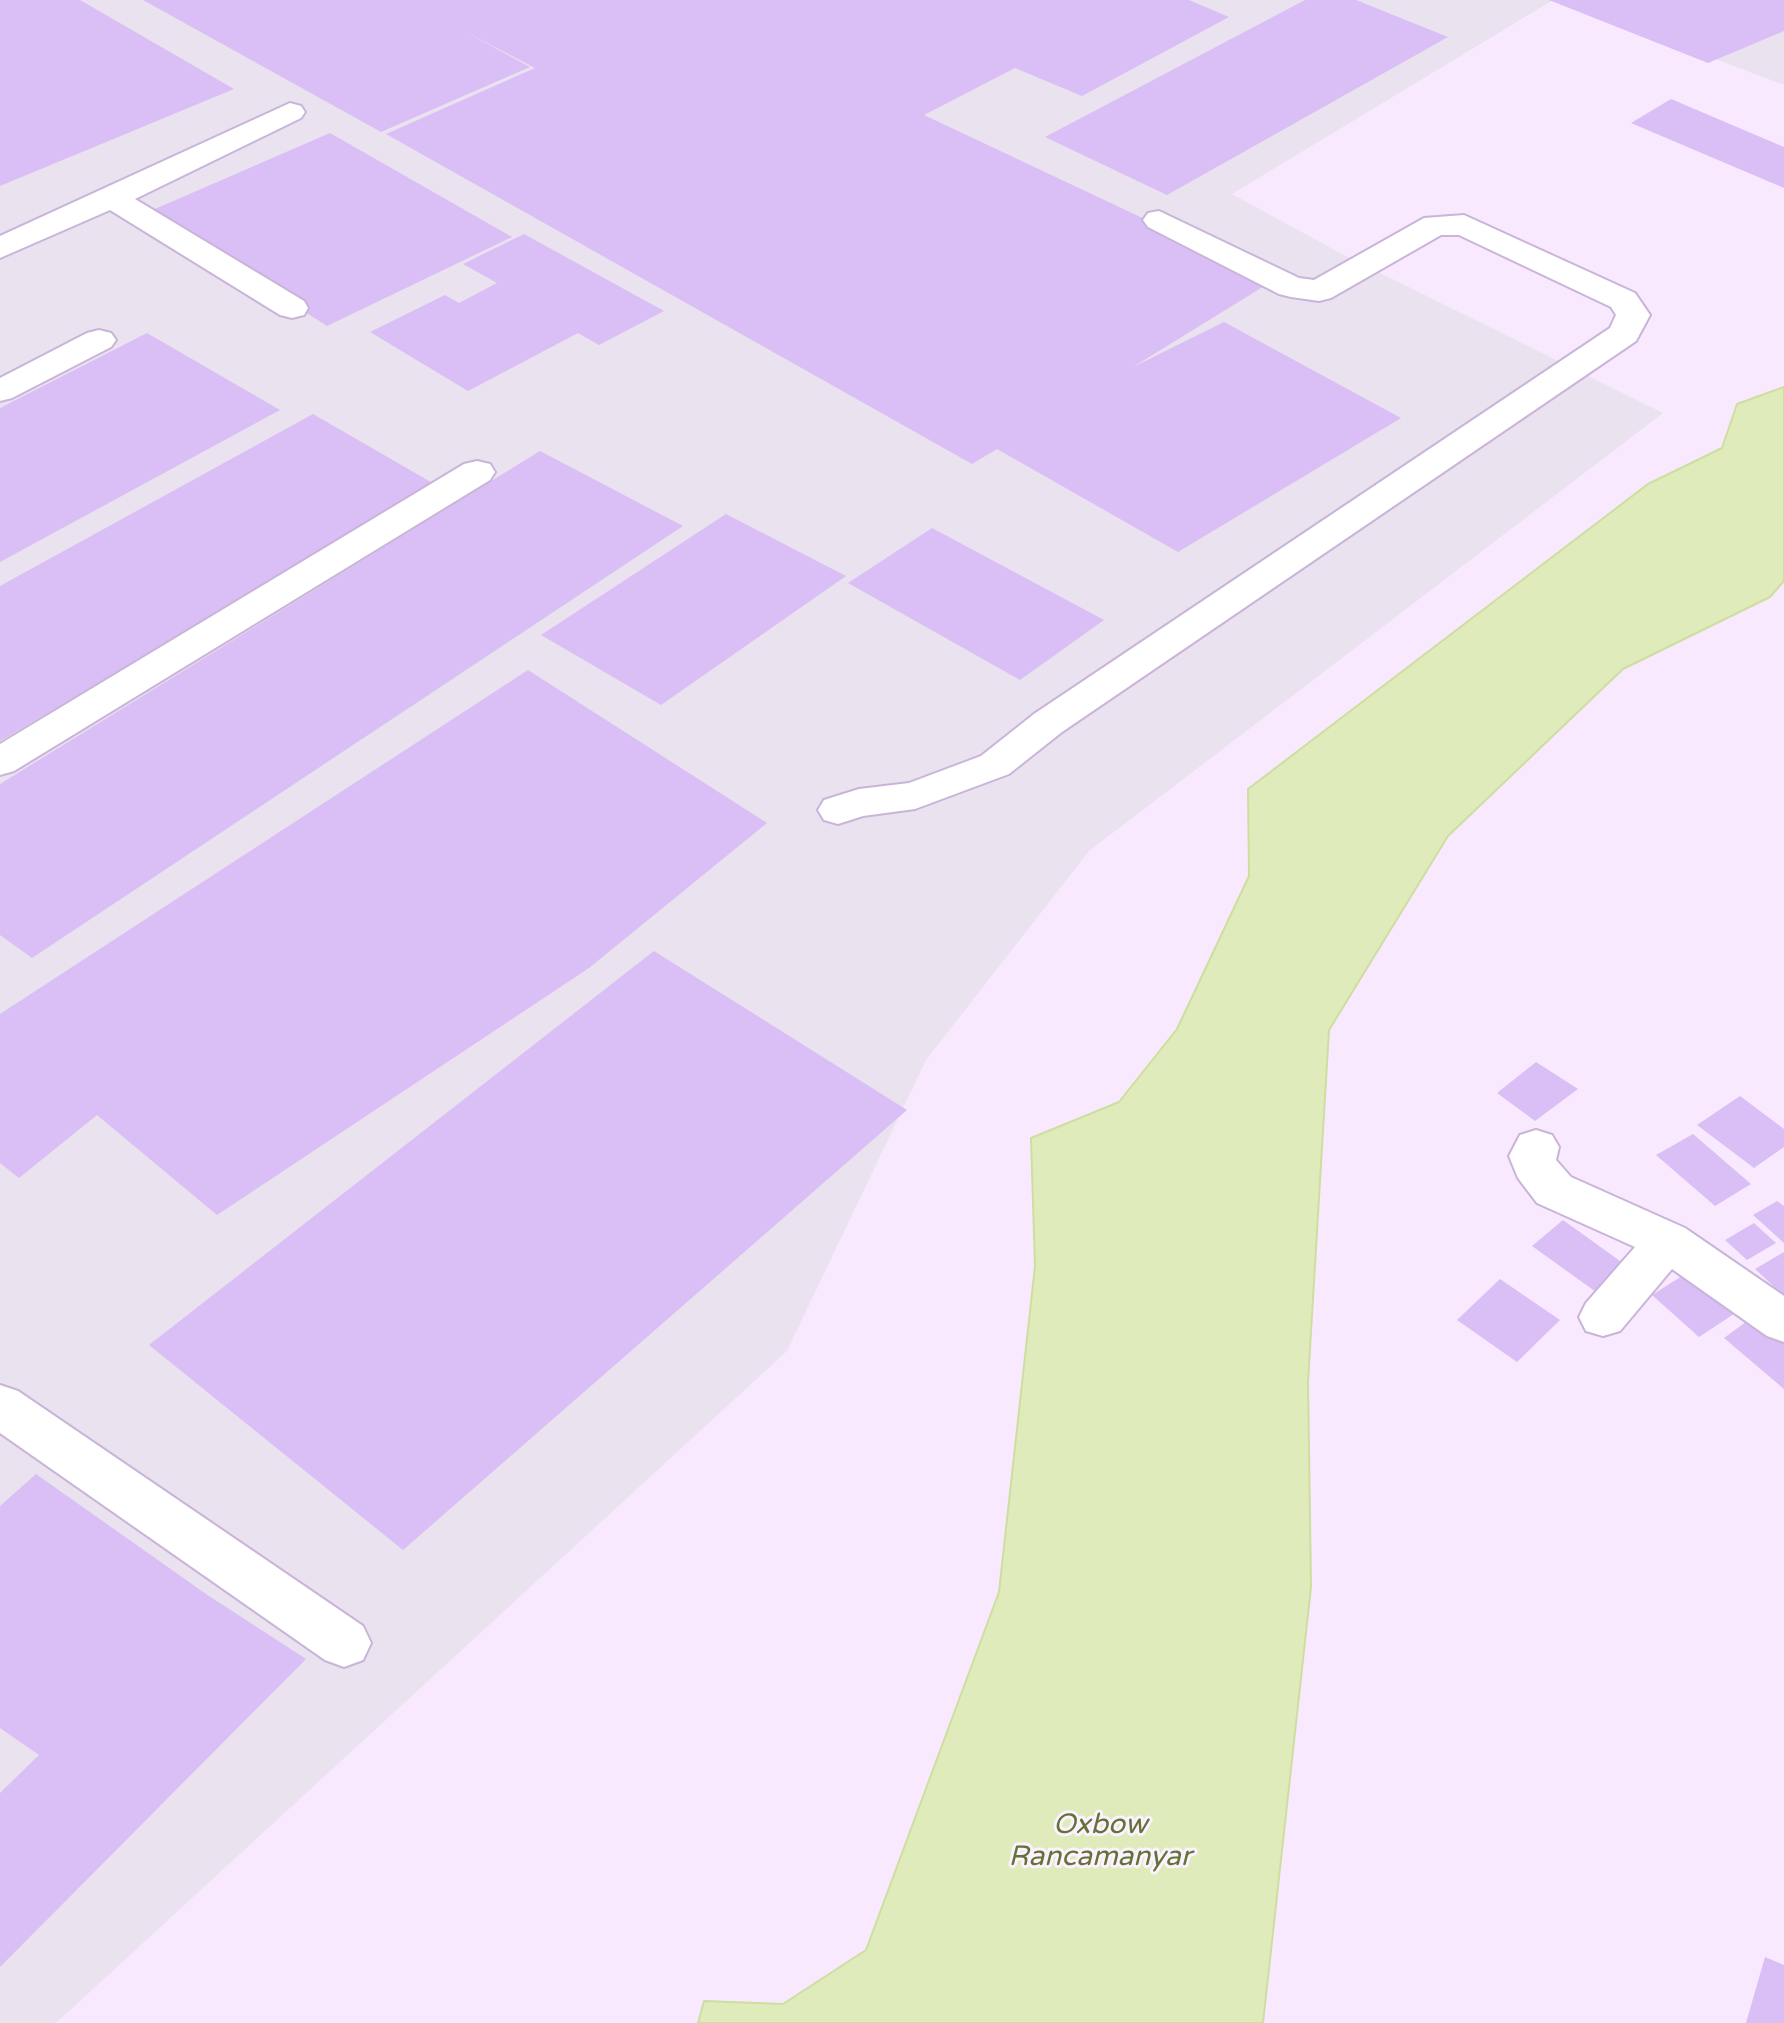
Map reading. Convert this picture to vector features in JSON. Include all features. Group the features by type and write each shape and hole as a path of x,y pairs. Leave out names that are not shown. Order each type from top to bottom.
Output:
{"street":[{"path":"0,248 290,112"},
{"path":"112,198 292,308"},
{"path":"838,810 859,803 915,796 995,765 1048,723 1624,334 1633,315 1623,300 1464,225 1435,225 1319,291 1291,287 1159,220"},
{"path":"0,391 99,340"},
{"path":"0,762 477,472"},
{"path":"1536,1147 1532,1156 1534,1166 1542,1180 1554,1190 1668,1241 1784,1322"},
{"path":"1603,1317 1668,1241"},
{"path":"0,1406 344,1643"}],"shaded area":[{"path":"0,0 1553,0 1232,194 1340,253 1663,413 1089,851 926,1060 787,1351 56,2023 0,2023"},
{"path":"1559,0 1784,0 1784,85"}],"water":[{"name":"Oxbow Rancamanyar","path":"1784,387 1784,581 1770,597 1623,669 1448,836 1329,1030 1308,1382 1311,1587 1263,2023 698,2023 704,2001 783,2004 866,1950 999,1592 1035,1266 1031,1138 1119,1102 1177,1029 1249,876 1248,789 1648,484 1722,448 1737,404"}],"building":[{"path":"0,0 80,0 234,89 0,186"},
{"path":"143,0 1189,0 1229,17 1082,96 1015,68 924,115 1274,280 1133,367 1224,322 1401,418 1178,552 997,449 972,464 386,134 535,68 462,30 530,67 381,132"},
{"path":"1305,0 1356,0 1448,37 1167,195 1045,137"},
{"path":"1549,0 1784,0 1784,31 1708,63"},
{"path":"1671,99 1784,147 1784,188 1631,123"},
{"path":"330,133 512,237 327,326 148,212"},
{"path":"524,234 664,311 599,345 578,333 468,391 370,332 445,295 459,303 497,283 463,264"},
{"path":"147,333 280,410 0,562 0,408"},
{"path":"313,414 436,485 0,741 0,586"},
{"path":"540,451 683,526 32,958 0,935 0,784"},
{"path":"726,514 846,576 661,705 541,635"},
{"path":"932,528 1104,620 1020,680 848,583"},
{"path":"528,670 767,823 589,968 217,1215 97,1115 19,1178 0,1163 0,1014"},
{"path":"654,951 907,1110 403,1550 149,1345"},
{"path":"1536,1062 1578,1089 1535,1121 1497,1093"},
{"path":"1740,1096 1784,1129 1784,1147 1754,1168 1697,1125"},
{"path":"1693,1134 1751,1184 1715,1206 1656,1155"},
{"path":"1777,1201 1784,1206 1784,1243 1753,1215"},
{"path":"1563,1220 1627,1266 1596,1292 1532,1246"},
{"path":"1754,1223 1776,1243 1747,1260 1725,1240"},
{"path":"1784,1252 1784,1296 1755,1269"},
{"path":"1704,1262 1752,1302 1699,1337 1652,1295"},
{"path":"1500,1279 1560,1320 1517,1362 1457,1320"},
{"path":"1765,1308 1784,1324 1784,1389 1724,1338"},
{"path":"36,1474 206,1594 306,1659 0,1967 0,1793 39,1755 0,1728 0,1506"},
{"path":"1765,1957 1784,1965 1784,2023 1746,2023"}]}
